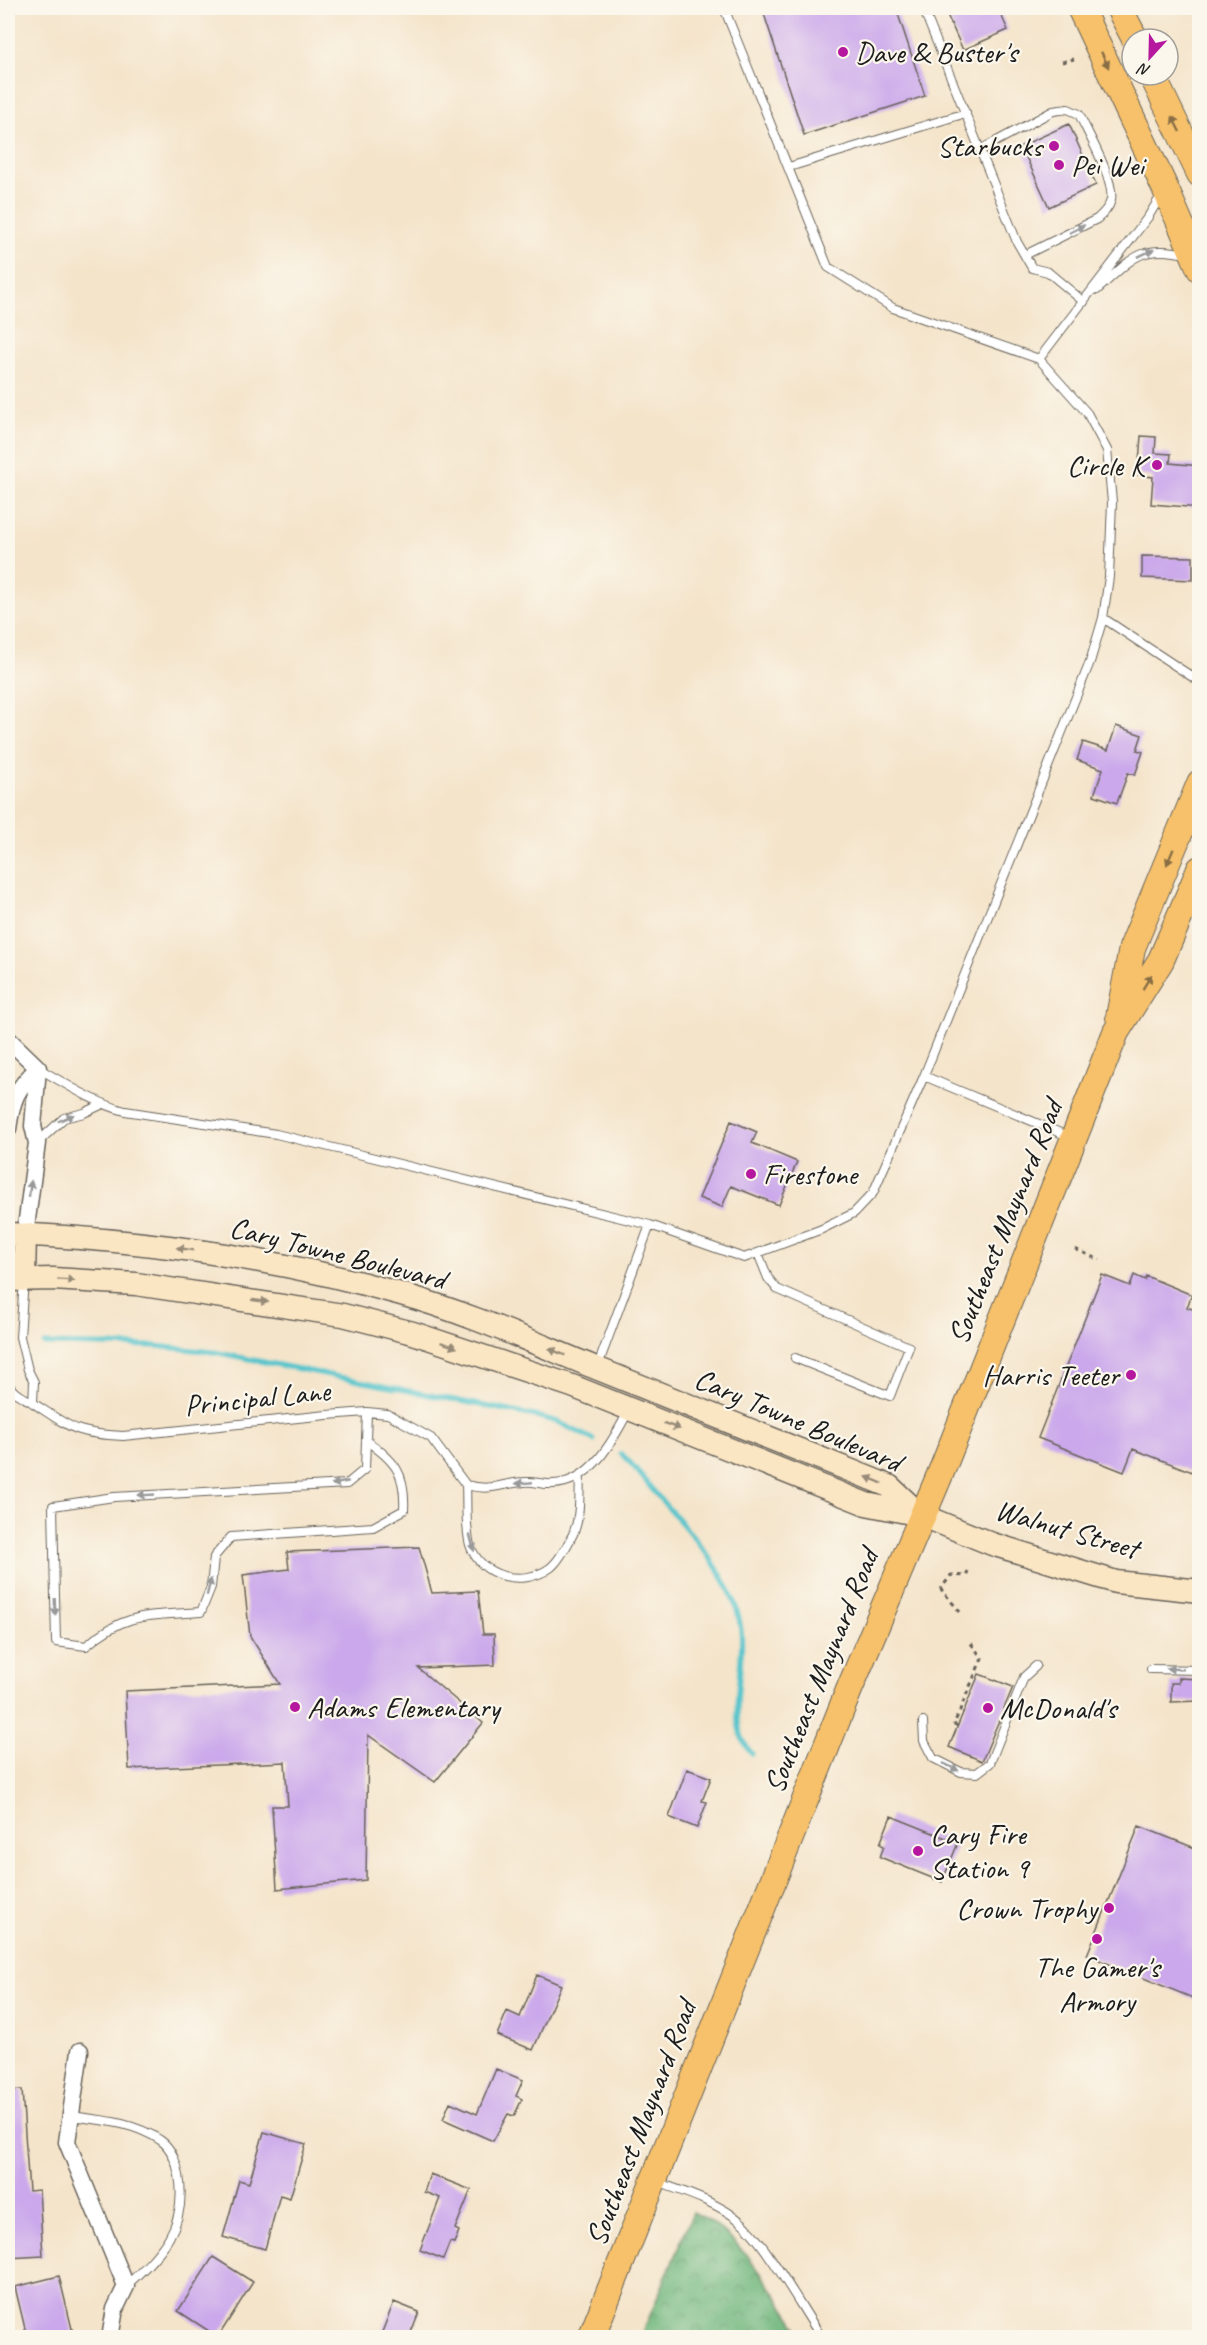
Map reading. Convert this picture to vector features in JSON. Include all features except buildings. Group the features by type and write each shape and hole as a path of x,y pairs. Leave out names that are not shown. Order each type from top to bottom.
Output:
{"main road":[{"path":"1080,8 1165,188 1197,262"},
{"path":"1119,8 1129,27"},
{"path":"1158,87 1200,174"},
{"name":"Southeast Maynard Road","path":"1116,1032 1132,948 1200,783"},
{"name":"Southeast Maynard Road","path":"591,2337 921,1515 944,1465 1116,1032 1161,960 1190,902 1200,869"},
{"path":"16,1234 16,1280"},
{"name":"Cary Towne Boulevard","path":"16,1234 148,1244 315,1272 403,1294 495,1327 889,1486 921,1515"},
{"name":"Cary Towne Boulevard","path":"16,1280 136,1284 343,1315 413,1333 572,1386 866,1504 921,1515"},
{"name":"Walnut Street","path":"921,1515 992,1544 1116,1582 1200,1591"}],"street":[{"path":"8,1039 38,1068"},
{"path":"8,1129 9,1099 38,1068"},
{"path":"16,1234 37,1143 33,1126 38,1068"},
{"path":"80,2051 68,2142 126,2286 115,2309 110,2337"}],"lane":[{"path":"38,1068 93,1097 101,1105 164,1119 276,1134 650,1225 744,1258 822,1229 854,1213 873,1193 924,1076 1086,671 1103,618 1109,577 1112,502 1107,450 1087,413 1039,359 893,308 828,267 724,8"},
{"path":"923,8 980,150 1032,268 1048,272 1084,302"},
{"path":"980,150 1053,111 1068,109 1079,114 1110,185 1109,204 1097,219 1025,255"},
{"path":"789,167 966,112"},
{"path":"1039,359 1148,217 1165,188"},
{"path":"1084,302 1128,262 1153,249 1166,249 1197,262"},
{"path":"1103,618 1200,682"},
{"path":"924,1076 1074,1139"},
{"path":"37,1143 55,1123 101,1105"},
{"path":"597,1368 650,1225"},
{"path":"758,1253 768,1278 777,1289 909,1347 890,1396 795,1358"},
{"path":"16,1280 20,1337 28,1370 34,1382 33,1402"},
{"name":"Principal Lane","path":"8,1384 12,1392 33,1402 62,1424 92,1435 123,1436 367,1412 388,1414 431,1438 466,1485"},
{"path":"580,1475 578,1512 574,1532 551,1567 529,1578 497,1576 479,1560 470,1544 466,1485 486,1490 525,1482 555,1484 580,1475 596,1462 616,1435 629,1410"},
{"path":"366,1440 394,1462 405,1489 404,1510 373,1527 231,1537 214,1557 211,1587 201,1612 136,1617 107,1628 86,1646 56,1642 53,1506 114,1497 347,1484 365,1469 366,1440 367,1412"},
{"path":"923,1722 924,1741 933,1758 961,1772 976,1773 990,1763 1024,1677 1036,1666"},
{"path":"1151,1669 1200,1670"},
{"path":"71,2116 109,2120 139,2129 162,2141 178,2168 183,2196 170,2237 155,2258 126,2286"},
{"path":"654,2180 685,2192 741,2222 764,2251 822,2337"}],"path":[{"path":"1062,62 1074,59"},
{"path":"1075,1249 1100,1260"},
{"path":"960,1612 941,1589 951,1575 966,1576 969,1568"},
{"path":"958,1726 954,1724 982,1658 970,1642"}],"green space":[{"path":"693,2212 725,2234 752,2262 797,2327 796,2337 641,2337"}],"waterway":[{"path":"44,1344 155,1346 214,1352 540,1417 558,1422 594,1440"},
{"path":"621,1454 709,1557 730,1592 741,1630 737,1711 739,1727 743,1741 752,1754"}],"place":[{"name":"Dave & Buster's","path":"843,52"},
{"name":"Starbucks","path":"1054,146"},
{"name":"Pei Wei","path":"1059,165"},
{"name":"Circle K","path":"1157,465"},
{"name":"Firestone","path":"751,1174"},
{"name":"Harris Teeter","path":"1131,1375"},
{"name":"Adams Elementary","path":"295,1707"},
{"name":"McDonald's","path":"988,1708"},
{"name":"Cary Fire Station 9","path":"918,1851"},
{"name":"Crown Trophy","path":"1109,1908"},
{"name":"The Gamer's Armory","path":"1097,1939"}]}
